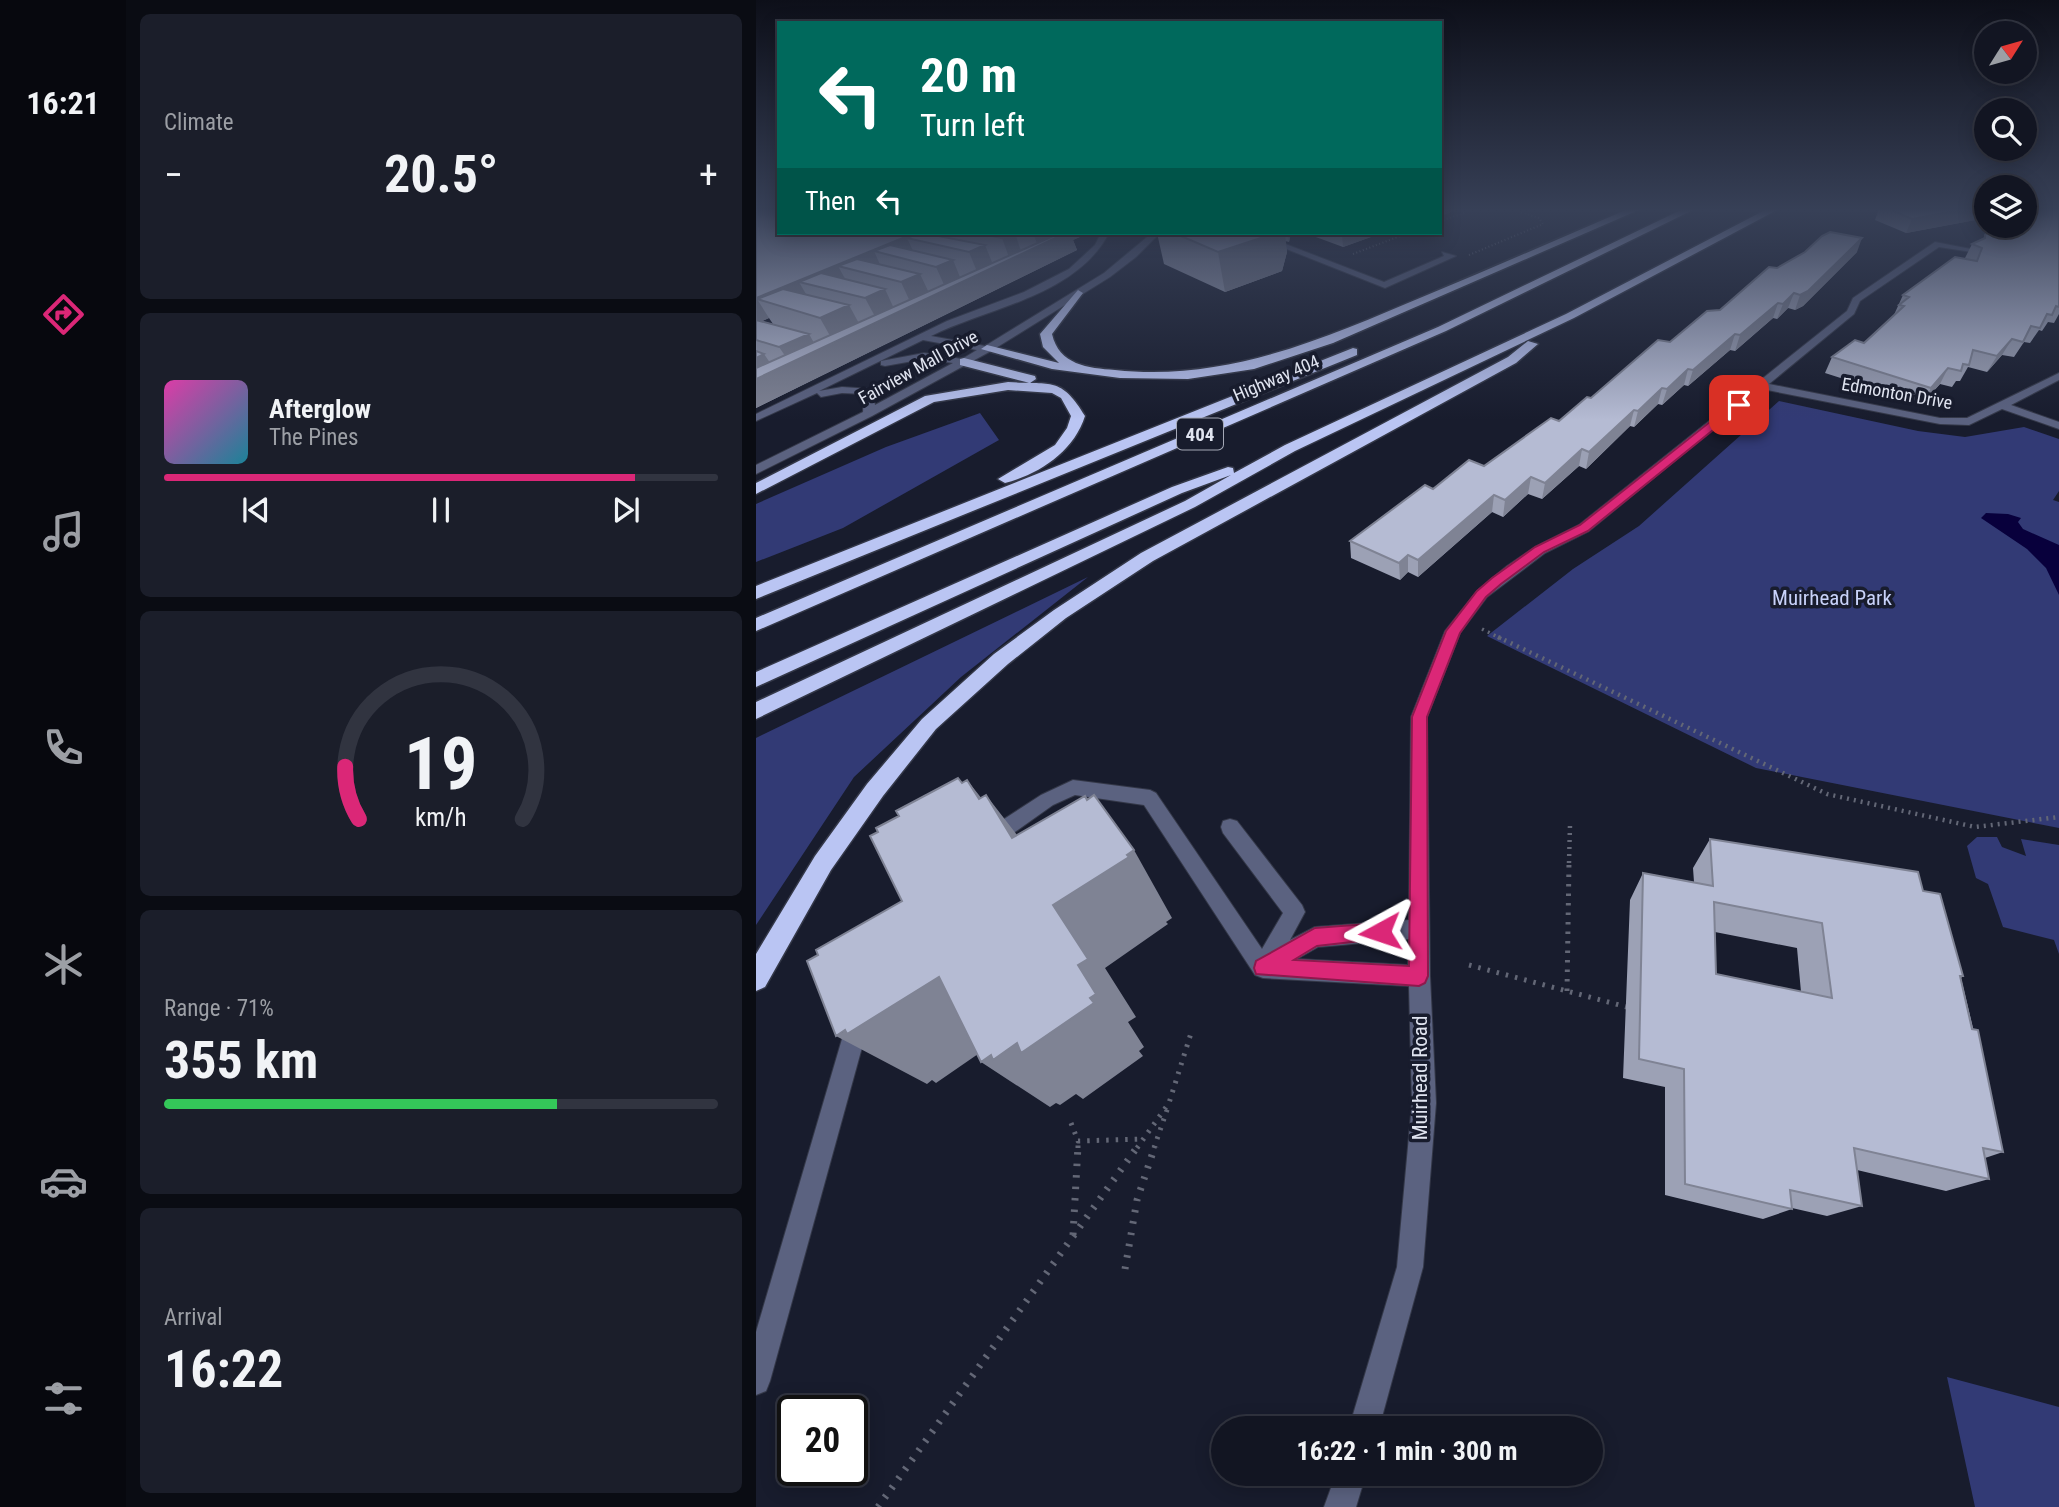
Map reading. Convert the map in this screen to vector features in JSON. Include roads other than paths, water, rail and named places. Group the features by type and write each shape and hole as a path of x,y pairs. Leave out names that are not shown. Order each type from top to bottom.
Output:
{"highway":[{"path":"987,349 1027,361 1073,369 1143,376 1194,374 1254,365 1313,346 1471,279"},
{"path":"756,593 1338,358 1521,279"},
{"name":"Highway 404","path":"756,625 1442,329 1546,279"},
{"name":"404","path":"756,711 1190,504 1290,448 1570,316 1640,279"},
{"path":"1073,369 1049,347 1046,334 1078,293"},
{"path":"756,978 823,863 875,790 929,724 1001,659 1060,614 1147,558 1512,360 1570,316"},
{"path":"756,580 1024,471 1060,449 1075,429 1078,416 1066,395 1030,379 964,362"},
{"path":"756,489 930,399 1008,386 1055,389"},
{"name":"404","path":"756,680 1177,490 1290,448"}],"street":[{"path":"756,418 921,337 1055,279"},
{"name":"Fairview Mall Drive","path":"756,470 869,415 987,349 1098,279"},
{"path":"1370,279 1385,285 1394,279"},
{"name":"Muirhead Road","path":"1367,1416 1410,1266 1424,1103 1419,976 1419,717 1453,631 1482,594 1512,569 1540,550 1584,528 1851,313 1856,300 1886,279"},
{"path":"921,337 987,349"},
{"path":"851,373 924,356 964,362"},
{"name":"Edmonton Drive","path":"1762,386 1940,421 1969,422 2059,376"},
{"path":"794,400 842,390 868,391 871,400 869,415"},
{"path":"2003,406 2059,426"},
{"path":"975,849 1047,800 1073,787 1150,798 1263,968"},
{"path":"1230,827 1295,912 1263,968"},
{"path":"1263,968 1315,937 1419,929"},
{"path":"1263,968 1419,976"},
{"path":"756,1381 816,1161 863,1004"},
{"path":"1340,1507 1347,1486"}],"park label":[{"name":"Muirhead Park","path":"1832,598"}]}
